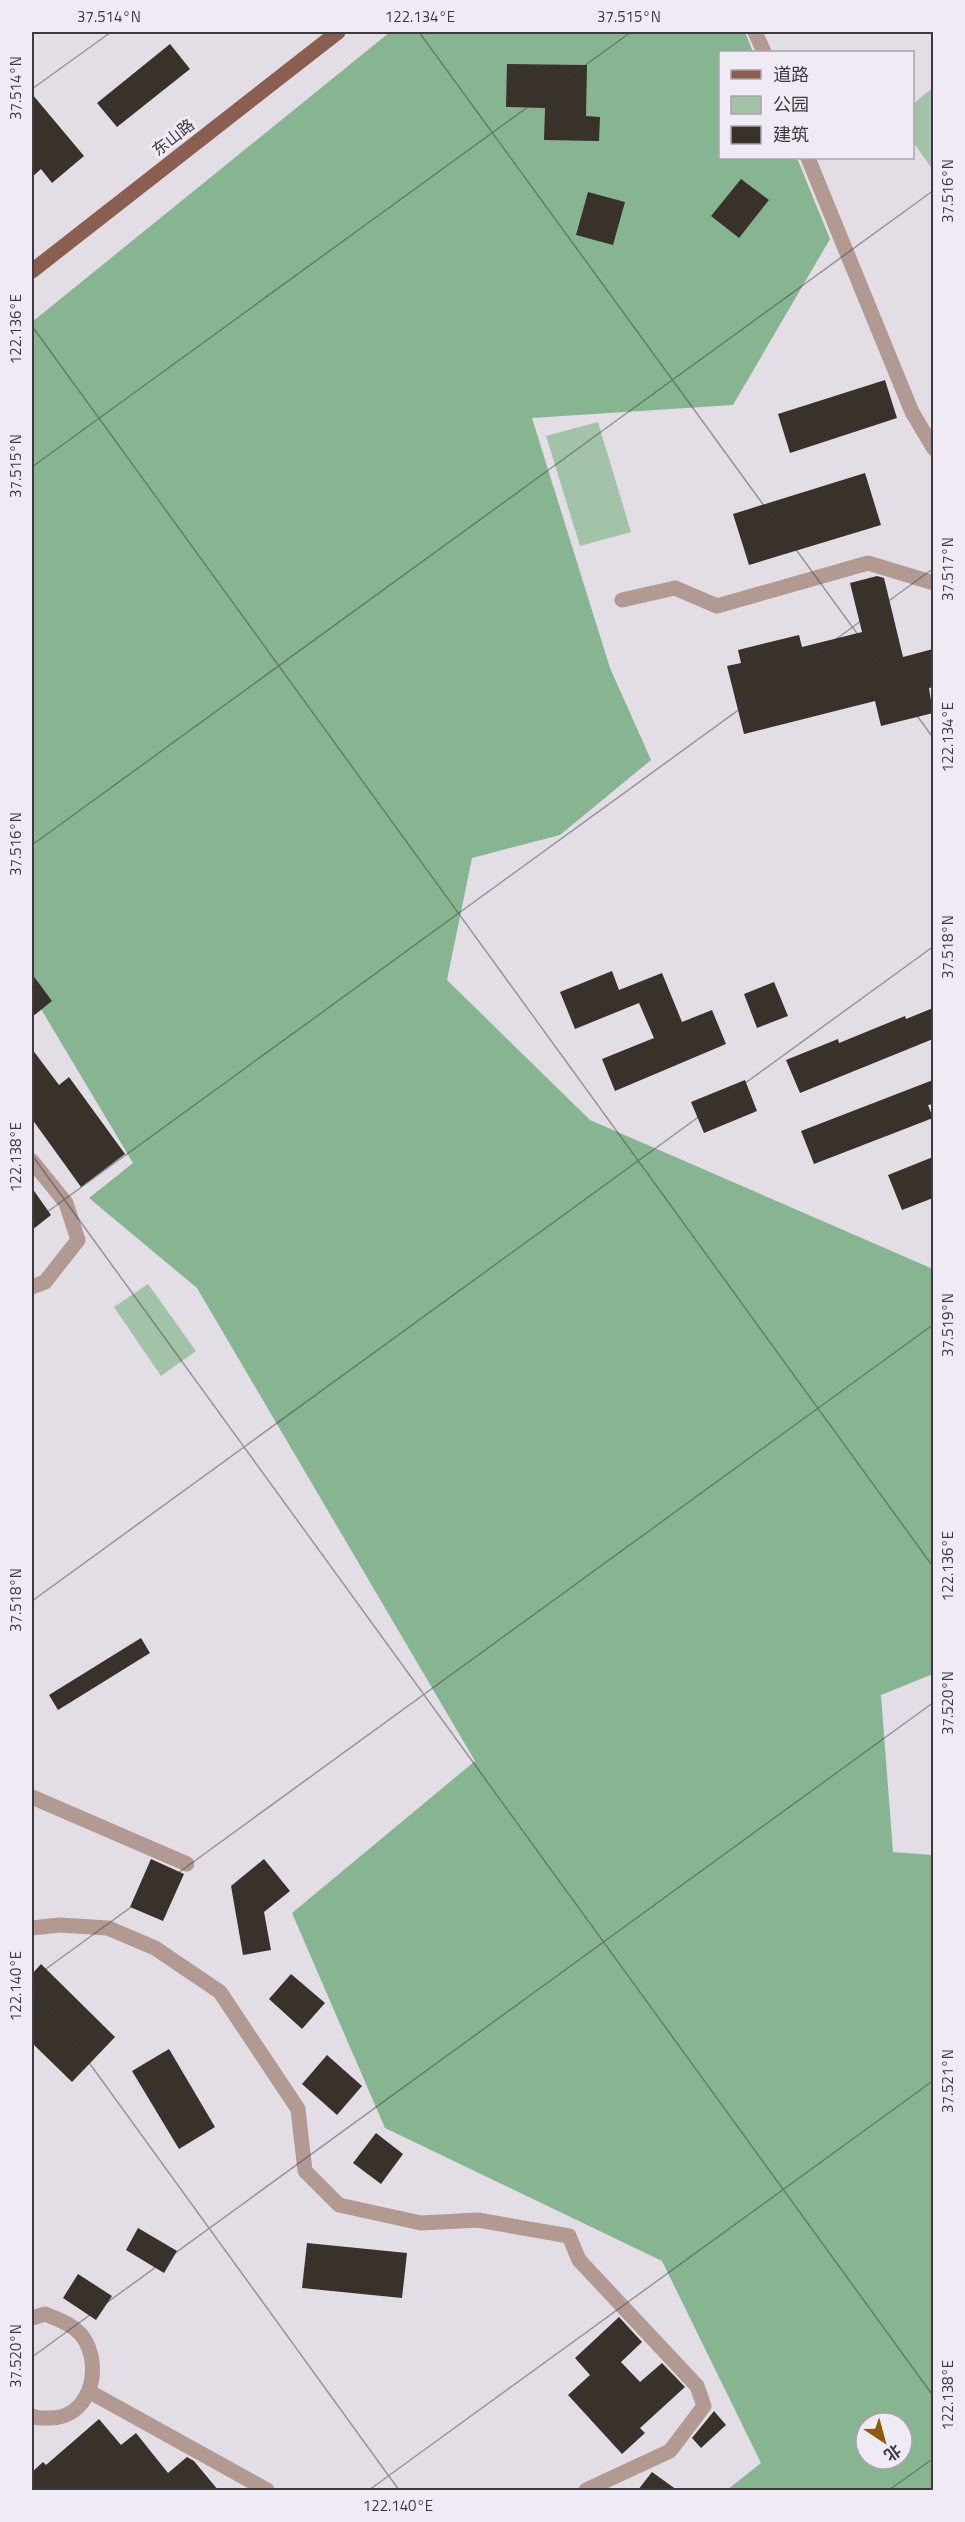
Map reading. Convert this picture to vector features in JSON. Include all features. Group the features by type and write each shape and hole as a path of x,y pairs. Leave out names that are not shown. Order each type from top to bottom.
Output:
{"main road":[{"name":"东山路","path":"32,271 338,32"}],"street":[{"path":"755,32 764,51"},
{"path":"808,159 912,412 933,449"},
{"path":"622,600 675,588 717,606 868,563 933,583"},
{"path":"32,1161 66,1203 78,1240 45,1282 32,1287"},
{"path":"32,1797 187,1864"},
{"path":"32,1928 59,1925 108,1929 155,1948 220,1992 298,2109 305,2171 339,2205 421,2223 478,2220 568,2236 579,2260 697,2386 704,2406 670,2451 586,2490"},
{"path":"32,2318 45,2314 68,2323 86,2340 93,2362 90,2392 79,2409 59,2418 32,2416"},
{"path":"90,2392 267,2490"}],"green space":[{"path":"390,32 745,32 753,51 719,51 719,159 797,159 830,239 733,405 532,418 610,668 651,760 560,835 472,858 447,980 590,1120 933,1269 933,1674 881,1695 893,1852 933,1855 933,2490 727,2490 761,2463 662,2261 385,2128 292,1913 475,1761 197,1288 89,1198 133,1163 32,994 32,322"},
{"path":"930,90 934,95 933,170 914,143 914,103"},
{"path":"598,422 631,532 580,546 546,436"},
{"path":"148,1284 196,1351 161,1376 114,1307"}],"building":[{"path":"170,44 190,69 117,127 97,103"},
{"path":"507,64 587,65 586,116 600,117 599,141 544,140 545,108 506,107"},
{"path":"32,94 84,156 52,183 41,169 32,177"},
{"path":"741,179 769,200 739,238 711,216"},
{"path":"588,192 625,202 613,245 576,235"},
{"path":"885,380 897,418 790,453 778,414"},
{"path":"865,473 881,525 749,565 733,514"},
{"path":"877,576 884,578 903,657 933,649 933,687 929,688 933,713 881,726 875,701 744,734 727,666 741,663 738,650 799,635 802,647 862,632 850,583"},
{"path":"612,971 619,990 662,973 682,1022 712,1010 726,1044 615,1091 602,1059 654,1038 639,1003 575,1029 560,992"},
{"path":"32,974 52,1001 32,1017"},
{"path":"774,982 788,1016 757,1028 744,994"},
{"path":"933,1008 933,1039 800,1093 786,1060 838,1039 839,1043 905,1016 906,1019"},
{"path":"32,1049 59,1085 69,1077 125,1154 81,1187 32,1119"},
{"path":"745,1080 757,1111 704,1133 691,1102"},
{"path":"933,1080 933,1104 928,1105 933,1118 814,1164 801,1131"},
{"path":"933,1157 933,1198 902,1210 888,1175"},
{"path":"32,1188 51,1215 32,1230"},
{"path":"141,1638 150,1653 58,1710 49,1695"},
{"path":"151,1859 184,1874 163,1921 130,1907"},
{"path":"264,1859 290,1891 264,1912 271,1950 243,1955 231,1886"},
{"path":"41,1964 115,2037 72,2082 32,2043 32,1974"},
{"path":"291,1974 325,2003 302,2029 269,1999"},
{"path":"169,2049 215,2127 179,2149 132,2071"},
{"path":"327,2055 362,2086 337,2115 302,2084"},
{"path":"376,2133 403,2154 381,2184 353,2163"},
{"path":"138,2228 177,2251 164,2273 126,2250"},
{"path":"307,2243 407,2253 402,2298 302,2288"},
{"path":"78,2274 112,2296 96,2320 63,2298"},
{"path":"619,2317 642,2342 621,2362 640,2382 662,2363 685,2387 640,2428 645,2433 622,2454 568,2395 590,2375 575,2358"},
{"path":"714,2411 726,2425 701,2448 692,2438"},
{"path":"99,2419 121,2445 136,2433 168,2473 187,2457 194,2461 218,2490 32,2490 32,2472 43,2462 46,2465"},
{"path":"652,2472 677,2490 638,2490"}]}
